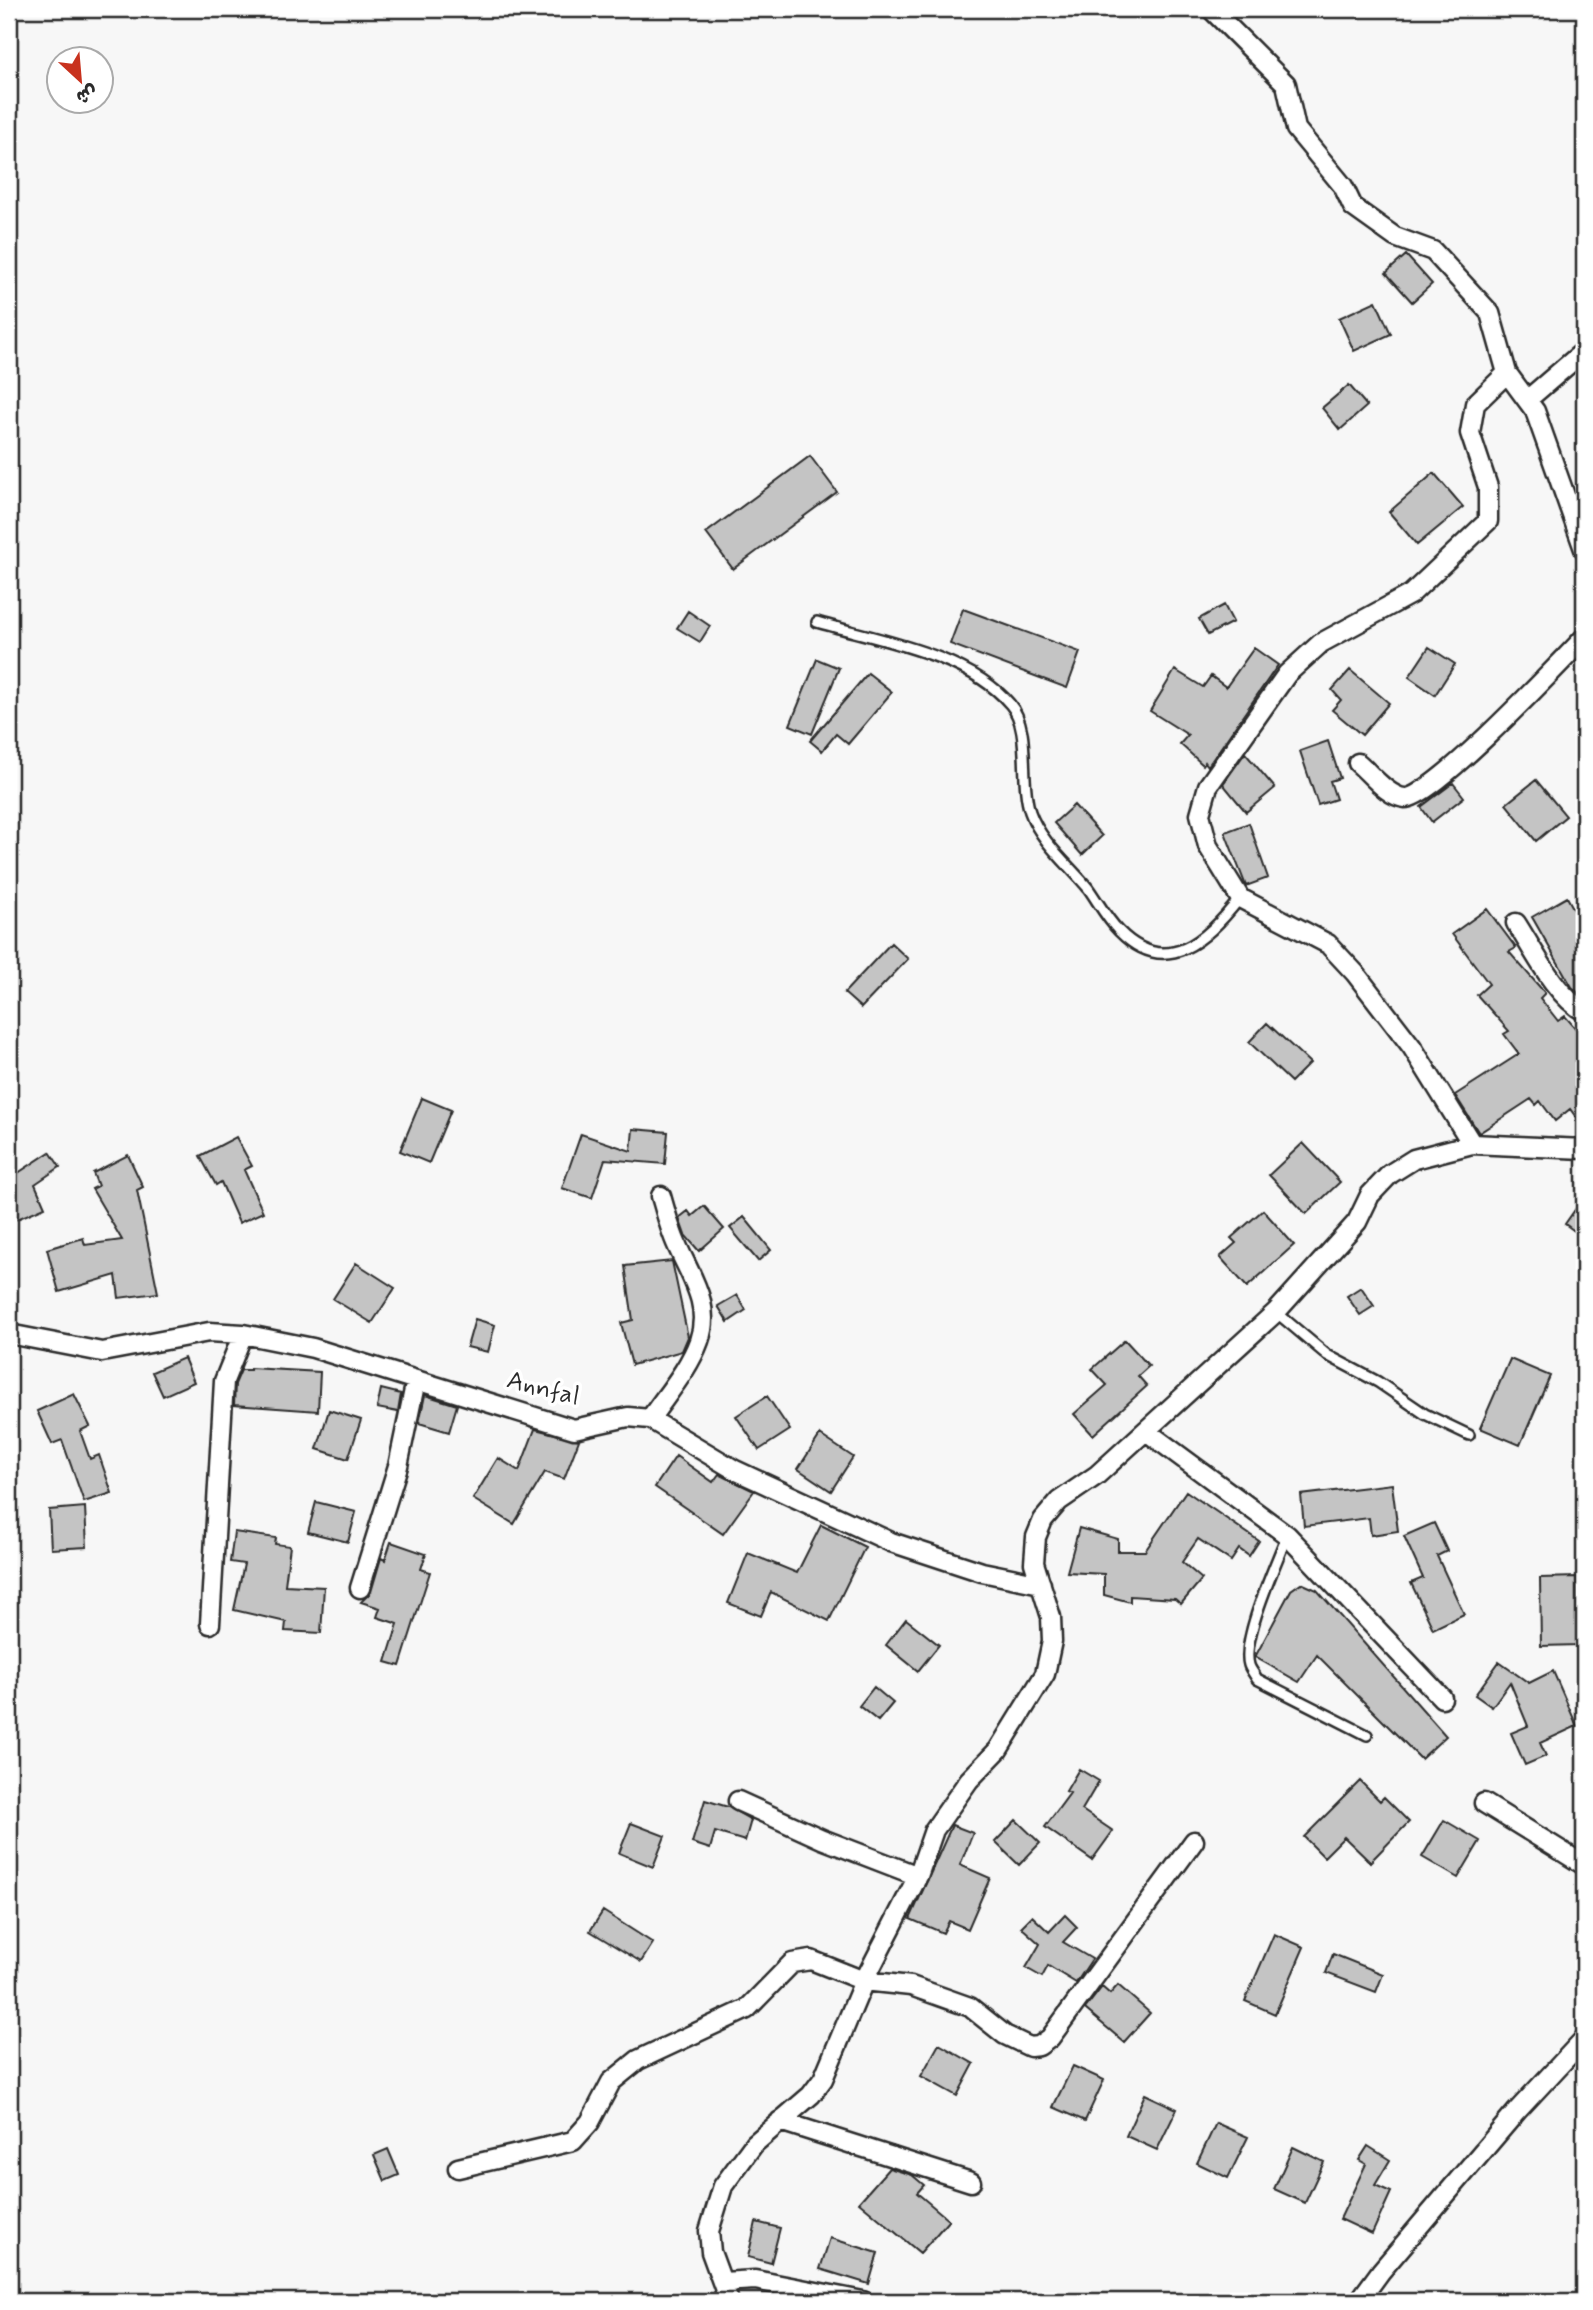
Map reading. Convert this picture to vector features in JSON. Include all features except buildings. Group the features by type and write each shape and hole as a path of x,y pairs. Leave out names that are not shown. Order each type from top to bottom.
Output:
{"street":[{"path":"1211,9 1286,84 1296,129 1343,186 1353,207 1395,237 1433,251 1490,313 1507,373 1535,411 1584,548"},
{"path":"1527,400 1584,351"},
{"path":"1472,1144 1412,1047 1355,973 1328,944 1240,898 1208,846 1200,814 1208,786 1287,674 1321,643 1410,594 1488,521 1488,487 1470,433 1475,404 1507,373"},
{"path":"1358,763 1396,796 1407,798 1417,793 1513,711 1584,638"},
{"path":"1516,923 1544,968 1574,1006 1584,1011"},
{"path":"729,2301 712,2252 709,2231 716,2199 754,2144 811,2095 823,2078 864,1981 918,1877 934,1830 969,1780 998,1750 1045,1674 1052,1641 1051,1617 1034,1563 1035,1537 1043,1520 1059,1501 1097,1475 1276,1312 1357,1222 1370,1195 1390,1174 1414,1159 1472,1144 1584,1149"},
{"path":"661,1196 675,1240 690,1267 703,1304 701,1338 691,1360 650,1419 735,1471 891,1542 982,1572 1041,1584"},
{"name":"Annfal","path":"9,1334 102,1352 209,1332 243,1334 313,1348 574,1429 628,1417 650,1419"},
{"path":"210,1624 224,1381 243,1334"},
{"path":"360,1588 397,1466 416,1380"},
{"path":"1146,1432 1287,1535 1442,1698"},
{"path":"738,1801 822,1839 918,1877"},
{"path":"1484,1803 1584,1864"},
{"path":"458,2168 573,2141 590,2122 611,2082 638,2060 747,2009 792,1963 811,1960 864,1981 911,1986 970,2007 1005,2035 1030,2048 1039,2046 1050,2038 1194,1841"},
{"path":"1359,2301 1381,2271 1517,2111 1584,2039"},
{"path":"780,2121 971,2182"},
{"path":"723,2281 755,2280 863,2301"}],"lane":[{"path":"817,622 929,655 975,673 1011,705 1021,725 1024,784 1031,814 1047,840 1120,932 1146,950 1176,953 1199,943 1240,898"},
{"path":"1276,1312 1327,1355 1378,1382 1425,1414 1469,1435"},
{"path":"1287,1535 1263,1596 1251,1637 1248,1664 1257,1679 1367,1735"}]}
